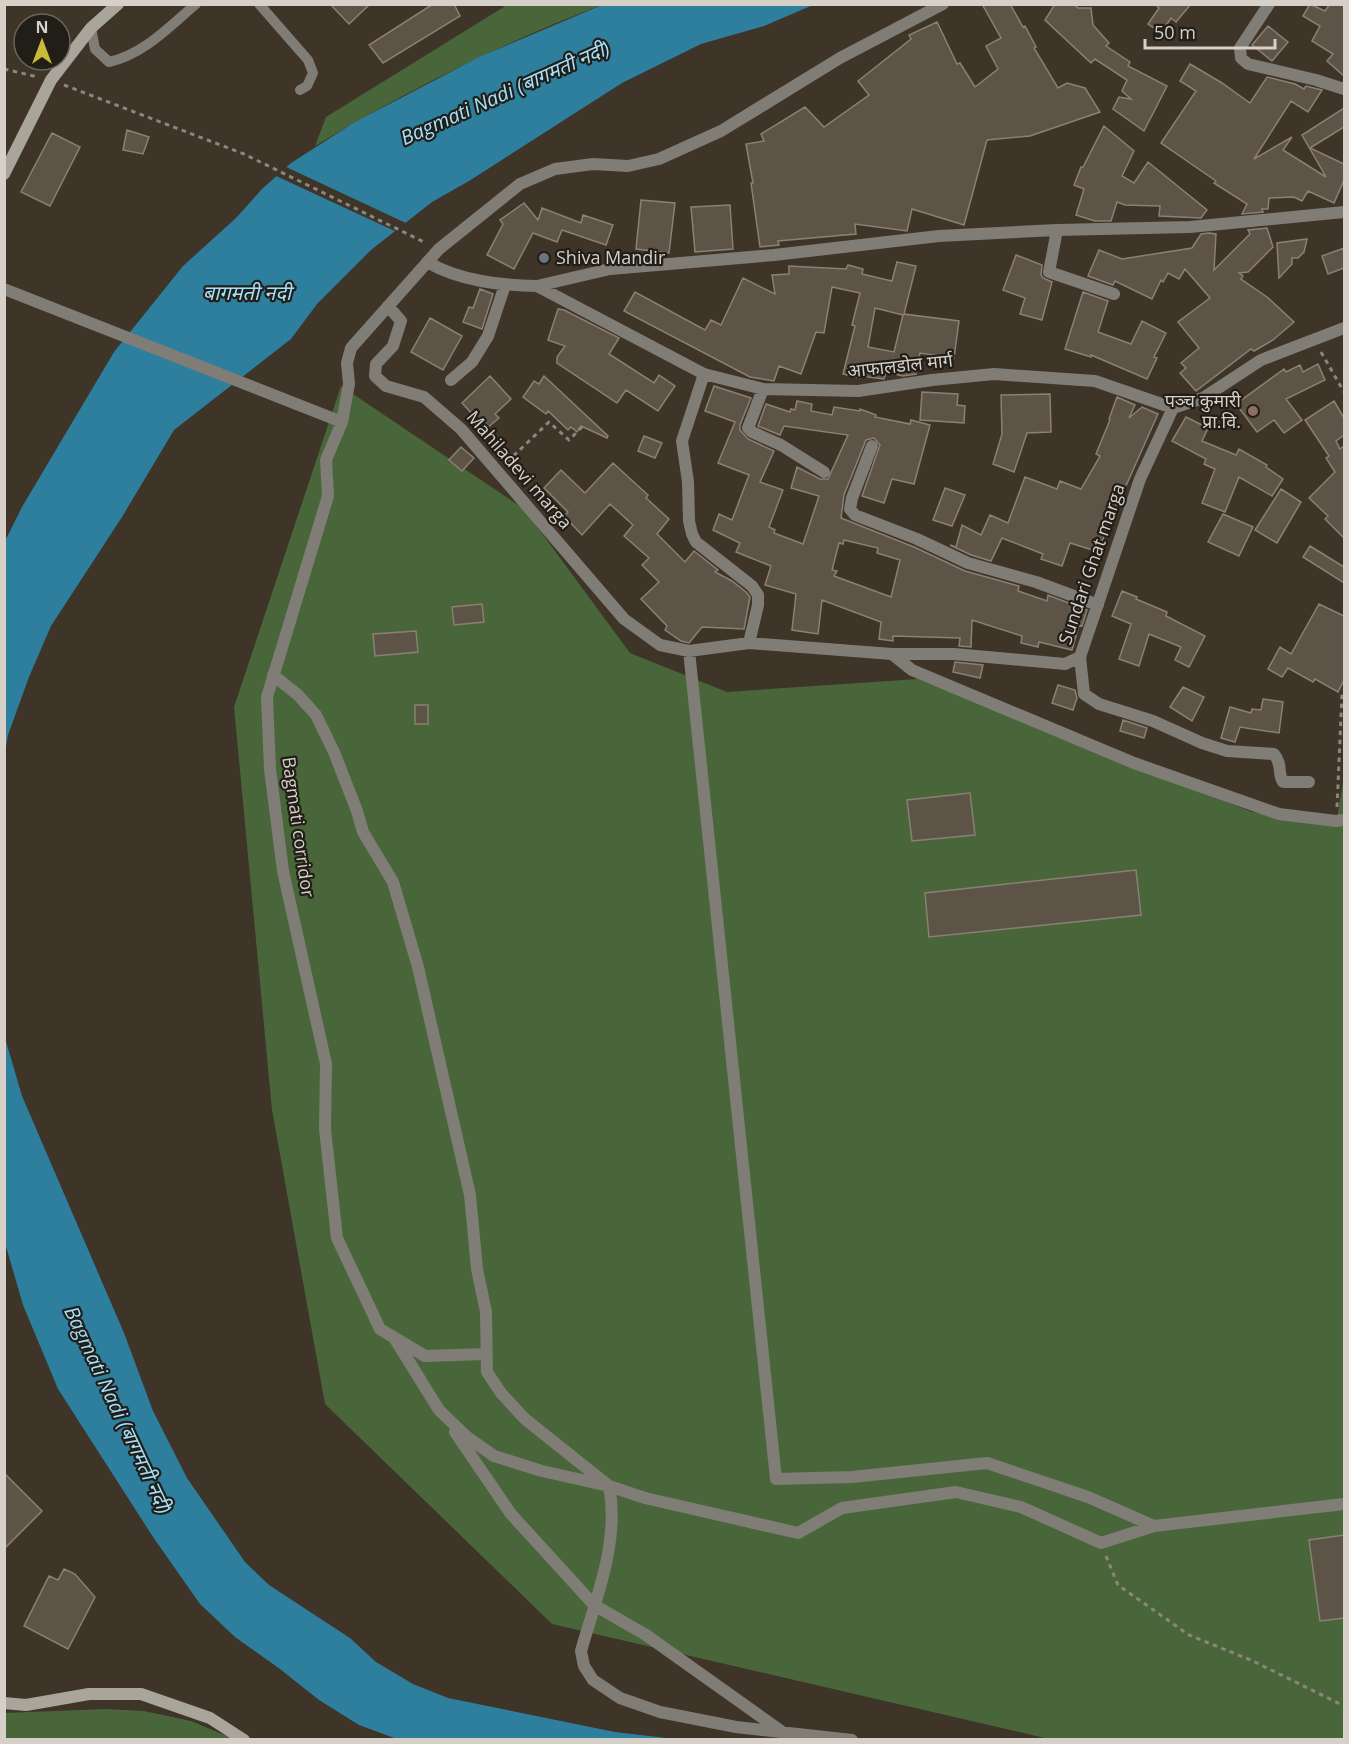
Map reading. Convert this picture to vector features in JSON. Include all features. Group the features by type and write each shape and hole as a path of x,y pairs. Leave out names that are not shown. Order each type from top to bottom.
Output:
{"street":[{"path":"4,174 51,80 91,28 118,4"},
{"name":"Bagmati corridor","path":"486,1353 425,1356 380,1329 338,1238 325,1129 326,1064 283,871 270,769 267,697 328,496 327,460 342,422 348,384 347,363 351,348 439,249 520,184 555,169 593,164 628,166 659,159 721,131 840,58 943,4"},
{"path":"1269,4 1240,48 1242,58 1248,64 1344,89"},
{"path":"537,286 610,269 774,255 939,236 1190,227 1344,212"},
{"path":"1057,230 1049,272 1114,294"},
{"name":"आफालडोल मार्ग","path":"427,262 446,273 505,285 537,286 704,374 763,389 858,391 994,374 1095,381 1173,408"},
{"path":"451,380 472,362 488,336 505,285"},
{"path":"7,290 342,422"},
{"name":"Mahiladevi marga","path":"388,306 401,321 393,346 376,364 375,376 386,386 424,397 461,429 624,619 660,645 689,651 749,643"},
{"path":"1173,408 1203,398 1261,360 1344,328"},
{"path":"704,374 682,441 688,482 689,521 696,542 752,586 758,595 758,605 749,643"},
{"path":"763,389 748,428 824,472"},
{"name":"Sundari Ghat marga","path":"749,643 892,654 954,654 1065,664 1080,657 1140,479 1173,408"},
{"path":"872,446 852,498 850,509 855,515 968,562 1036,582 1098,604"},
{"path":"689,651 776,1479 852,1477 987,1463 1088,1497 1154,1526"},
{"path":"892,654 912,670 1134,762 1279,814 1340,820"},
{"path":"1080,657 1084,694 1099,704 1153,720 1202,743 1227,751 1274,754 1279,761 1283,782 1309,782"},
{"path":"273,675 298,695 316,715 334,752 363,832 393,882 418,967 470,1195 477,1269 486,1311 487,1372 501,1393 525,1419 609,1486 612,1501 611,1544 581,1651 584,1666 593,1680 620,1698 660,1712 736,1727 852,1740"},
{"path":"392,1335 439,1410 511,1514 594,1605 646,1635 784,1733"},
{"path":"439,1410 467,1437 494,1456 542,1471 609,1486 645,1498 798,1533 842,1508 956,1492 1022,1507 1101,1543 1154,1526 1344,1504"},
{"path":"4,1703 26,1705 89,1694 141,1694 210,1718 244,1740"}],"lane":[{"path":"91,28 95,49 109,62 144,47 196,4"},
{"path":"259,4 308,60 313,73 307,86 300,90"}],"path":[{"path":"4,69 51,80 244,154 439,249"},
{"path":"1313,339 1344,392"},
{"path":"498,471 549,422 569,440 582,427"},
{"path":"1340,820 1342,694 1344,690"},
{"path":"1101,1543 1118,1585 1189,1635 1253,1660 1344,1706"}],"green space":[{"path":"507,5 602,5 528,35 455,69 315,146 326,117"},
{"path":"341,386 524,509 630,653 727,692 918,679 1252,812 1336,824 1344,777 1344,1739 1049,1739 552,1624 325,1404 272,1110 234,707"},
{"path":"106,1709 144,1711 191,1721 234,1739 5,1739 4,1713"}],"water":[{"name":"बागमती नदी","path":"602,5 813,5 764,26 701,44 622,83 469,181 432,202 371,250 317,304 291,339 174,430 122,517 51,626 29,677 8,735 5,753 5,541 22,507 114,352 183,266 236,218 262,189 291,163 355,122 479,57"},
{"name":"Bagmati Nadi (बागमती नदी)","path":"5,1038 22,1096 124,1333 153,1411 187,1478 245,1562 269,1585 350,1638 376,1662 413,1684 448,1698 615,1732 675,1739 397,1739 359,1725 319,1700 235,1637 200,1604 153,1537 58,1389 23,1305 5,1243"}],"pier":[{"path":"284,166 408,224 397,232 274,175"}],"building":[{"path":"330,4 370,4 349,24"},
{"path":"433,4 454,4 460,16 383,63 369,45"},
{"path":"982,4 1010,4 1023,27 1025,26 1036,47 1034,48 1058,88 1067,83 1085,88 1100,112 1030,136 987,140 964,225 912,209 907,231 855,224 856,234 778,241 779,245 760,247 746,144 764,141 761,134 805,107 824,127 869,95 858,81 911,39 909,35 937,22 957,64 960,63 975,87 998,69 986,46 1001,38"},
{"path":"1055,4 1073,4 1078,8 1091,8 1093,25 1109,43 1106,46 1130,62 1128,66 1167,86 1144,131 1113,109 1119,97 1131,99 1122,91 1127,80 1095,59 1091,63 1045,20"},
{"path":"1155,4 1191,4 1176,22 1171,18 1161,33 1148,24 1159,8"},
{"path":"1310,4 1325,11 1330,4 1344,4 1344,76 1327,61 1333,54 1312,41 1320,26 1303,16"},
{"path":"1268,26 1288,42 1272,61 1252,45"},
{"path":"1190,64 1250,103 1267,77 1295,84 1304,89 1306,86 1322,90 1308,112 1291,101 1254,159 1292,137 1283,150 1326,177 1302,135 1344,108 1344,127 1310,148 1344,164 1344,180 1334,203 1308,191 1302,201 1294,197 1269,198 1268,209 1262,209 1263,212 1242,214 1247,204 1214,183 1216,181 1161,143 1196,91 1180,81"},
{"path":"1104,126 1134,151 1122,176 1134,183 1148,162 1207,210 1201,218 1159,216 1160,206 1125,205 1117,202 1111,221 1095,221 1076,215 1084,189 1074,185 1081,167"},
{"path":"127,130 149,137 143,154 123,150"},
{"path":"52,133 80,147 50,206 21,192"},
{"path":"641,200 675,203 669,253 636,249"},
{"path":"524,203 538,220 542,208 581,223 583,215 613,225 606,245 562,230 557,242 533,233 514,269 487,255 503,224 500,220"},
{"path":"730,205 733,249 695,252 691,207"},
{"path":"1267,228 1273,247 1248,272 1239,273 1243,276 1241,279 1267,297 1294,322 1273,340 1254,351 1251,349 1196,391 1180,373 1186,368 1181,363 1199,348 1178,322 1210,298 1185,269 1179,279 1168,273 1163,282 1161,280 1152,299 1115,281 1113,285 1088,276 1099,250 1122,259 1192,248 1201,234 1209,233 1216,234 1214,270 1250,234 1248,230"},
{"path":"1307,239 1304,252 1298,258 1292,258 1292,264 1279,278 1277,243"},
{"path":"1344,248 1344,268 1328,274 1322,256"},
{"path":"1016,255 1042,265 1041,275 1052,282 1042,320 1020,314 1025,298 1003,290"},
{"path":"897,262 916,266 904,314 959,321 954,358 920,353 916,374 903,376 886,372 884,379 860,376 860,378 843,374 855,326 852,325 860,293 832,287 824,333 816,332 801,374 779,366 774,381 750,377 624,311 635,292 705,330 711,320 721,325 743,278 775,294 772,275 789,274 789,266 846,269 848,265 863,269 862,274 892,281","holes":["875,308 903,315 894,352 868,347"]},
{"path":"480,289 493,294 482,329 463,322 469,307 473,308"},
{"path":"1083,292 1108,301 1098,332 1131,344 1142,321 1166,333 1154,357 1157,358 1147,379 1091,355 1091,357 1065,349"},
{"path":"558,309 619,338 609,354 654,383 659,375 675,386 658,411 626,390 617,403 557,363 557,357 565,346 548,340"},
{"path":"430,318 462,336 443,370 411,352"},
{"path":"1318,364 1325,380 1286,399 1302,420 1284,433 1274,420 1257,432 1236,404 1284,369 1286,372 1300,365 1303,372"},
{"path":"490,376 511,399 495,414 499,418 486,429 462,403"},
{"path":"544,376 608,436 607,438 581,426 577,432 571,427 568,430 548,411 546,414 523,397 534,381 539,384"},
{"path":"714,386 751,398 740,430 748,439 774,451 760,482 783,490 769,527 775,530 774,533 803,544 819,496 791,488 797,467 820,479 828,479 848,435 784,426 780,435 758,426 766,404 790,412 791,409 795,410 797,401 812,404 811,411 832,415 834,407 860,411 860,409 876,415 875,417 910,424 911,420 930,425 914,484 892,479 884,503 862,496 880,445 874,438 866,440 844,495 841,518 914,547 965,571 1019,586 1018,591 1047,601 1048,595 1087,610 1082,626 1079,625 1072,650 1039,642 1038,647 1021,643 1022,636 972,620 971,647 959,646 960,638 893,636 893,641 879,639 881,622 822,600 818,634 792,630 796,594 765,585 771,566 736,552 740,543 713,530 719,514 732,520 749,475 718,463 735,422 705,411","holes":["844,540 878,548 877,553 900,560 891,597 834,576 837,571 832,570 839,543 843,544"]},
{"path":"922,392 958,394 957,405 965,406 964,423 920,420"},
{"path":"1050,394 1051,432 1027,433 1014,472 993,464 1002,434 1001,395"},
{"path":"1117,397 1135,405 1129,418 1142,407 1158,414 1121,497 1111,514 1099,552 1070,543 1062,566 1041,559 1043,554 1002,538 991,561 950,545 956,547 962,525 981,535 990,515 1008,523 1025,477 1057,489 1060,481 1081,489 1100,456 1096,454"},
{"path":"1334,401 1344,418 1344,435 1336,441 1340,449 1344,446 1344,538 1325,519 1328,516 1309,498 1335,472 1326,458 1329,456 1305,420"},
{"path":"1186,417 1208,428 1202,441 1236,455 1239,449 1267,465 1266,467 1283,479 1272,496 1239,477 1225,512 1202,503 1215,469 1204,464 1206,459 1172,441"},
{"path":"644,436 662,443 655,458 638,451"},
{"path":"461,447 474,458 462,471 449,460"},
{"path":"613,463 648,495 646,498 669,519 657,534 685,562 694,551 718,570 715,572 732,581 750,597 744,629 702,627 689,643 681,641 665,630 667,626 641,599 659,582 642,565 649,558 624,536 633,525 610,504 582,535 564,516 568,512 544,488 561,470 585,493"},
{"path":"945,488 965,495 952,526 933,520"},
{"path":"1281,489 1301,502 1277,543 1255,530"},
{"path":"1223,514 1253,527 1239,556 1208,542"},
{"path":"1310,546 1344,567 1344,583 1303,557"},
{"path":"1122,591 1167,612 1166,616 1205,636 1189,667 1175,660 1181,647 1149,634 1139,666 1119,659 1131,624 1112,616"},
{"path":"482,604 484,622 454,625 452,607"},
{"path":"1319,604 1344,616 1344,680 1338,692 1315,679 1313,682 1288,668 1282,677 1268,669 1280,647 1291,654"},
{"path":"416,631 418,652 375,656 373,634"},
{"path":"955,662 983,665 980,678 953,672"},
{"path":"1058,685 1075,690 1077,698 1073,710 1052,703"},
{"path":"1183,687 1204,697 1192,721 1170,707"},
{"path":"1263,699 1283,702 1279,733 1240,727 1235,742 1221,738 1230,707 1251,713 1252,709 1261,710"},
{"path":"415,705 428,705 428,724 415,724"},
{"path":"1123,720 1147,728 1144,738 1120,731"},
{"path":"970,793 975,835 912,841 907,800"},
{"path":"1136,870 1141,915 929,937 925,893"},
{"path":"4,1473 42,1511 4,1549"},
{"path":"1344,1535 1344,1618 1320,1621 1309,1540"},
{"path":"64,1569 75,1574 95,1597 68,1649 24,1626 49,1576 58,1580"}],"place":[{"name":"Shiva Mandir","path":"544,258"},
{"name":"पञ्च कुमारी प्रा.वि.","path":"1253,411"}]}
